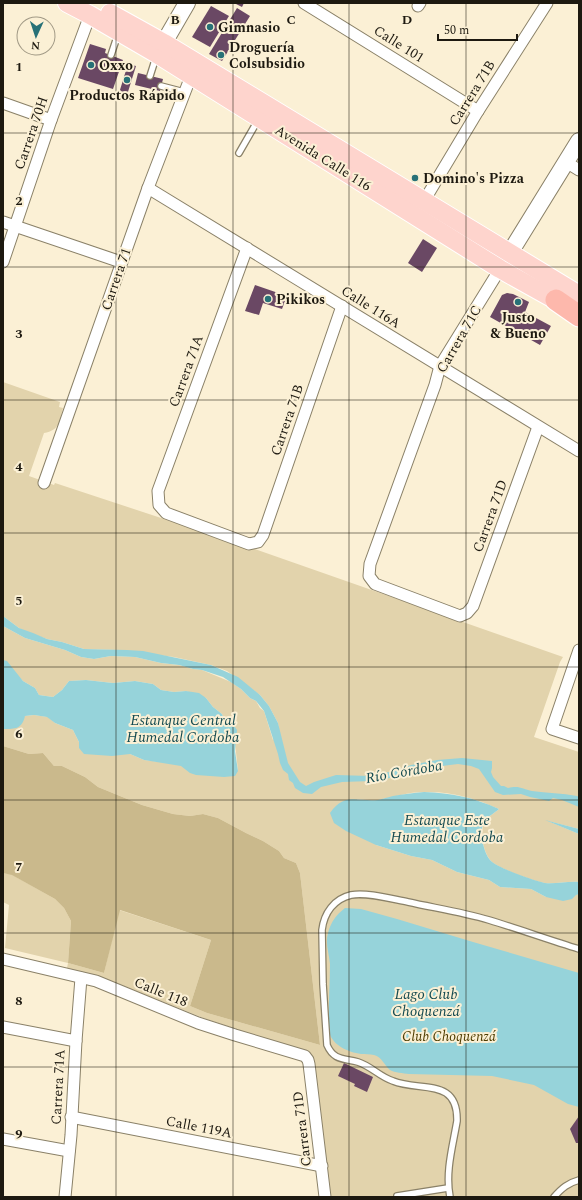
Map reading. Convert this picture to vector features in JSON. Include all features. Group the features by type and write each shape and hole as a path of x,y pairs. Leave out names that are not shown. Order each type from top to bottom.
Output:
{"highway":[{"path":"556,300 579,316"}],"main road":[{"name":"Avenida Calle 116","path":"67,3 87,7 160,48 424,201 579,295"},
{"name":"Avenida Calle 116","path":"87,7 119,32 160,48 191,76 500,269 579,313"}],"street":[{"path":"160,48 187,3"},
{"name":"Calle 101","path":"304,3 478,111"},
{"name":"Carrera 71B","path":"424,201 478,111 547,3"},
{"name":"Carrera 70H","path":"3,262 87,7"},
{"name":"Carrera 71","path":"44,483 121,262 191,76"},
{"path":"3,103 51,120"},
{"name":"Carrera 71C","path":"467,613 460,616 375,584 369,576 370,564 440,366 500,269 572,166 579,141"},
{"name":"Calle 116A","path":"148,188 579,451"},
{"path":"3,222 121,262"},
{"name":"Carrera 71A","path":"247,248 158,491 159,505 166,513 249,544 258,542"},
{"name":"Carrera 71B","path":"258,542 263,535 342,306"},
{"name":"Carrera 71D","path":"467,613 473,606 538,427"},
{"path":"579,650 552,729 579,738"},
{"name":"Calle 118","path":"3,959 96,981 198,1022 307,1058"},
{"name":"Carrera 71A","path":"65,1197 81,978"},
{"path":"3,1027 76,1041"},
{"name":"Carrera 71D","path":"307,1058 309,1064 325,1197"},
{"name":"Calle 119A","path":"71,1117 322,1166"},
{"path":"3,1139 69,1151"}],"lane":[{"path":"111,55 119,32"},
{"path":"150,76 160,48"},
{"path":"161,86 184,92"},
{"path":"239,153 259,118"},
{"path":"450,1197 448,1188 449,1168 457,1121 457,1112 453,1100 447,1093 438,1088 401,1084 392,1081 358,1062 340,1059 330,1050 327,1045 323,984 322,930 323,922 330,908 340,899 360,894 483,918 579,949"},
{"path":"554,1197 562,1188 579,1180"},
{"path":"397,1196 448,1188"}],"green space":[{"name":"Club Choquenzá","path":"3,382 60,402 59,407 63,408 58,425 53,430 44,433 29,476 54,485 55,483 252,548 563,657 534,737 579,752 579,829 548,821 579,834 579,882 540,882 509,871 491,861 484,847 482,830 486,819 499,809 481,802 453,794 434,792 418,792 376,800 357,799 376,845 411,856 432,860 457,872 489,880 500,887 531,889 546,897 579,894 579,1197 330,1197 313,1059 309,1053 206,1019 99,976 67,968 68,963 104,973 119,910 211,940 190,1006 207,1013 320,1045 300,873 296,863 284,858 279,851 263,841 218,818 203,814 190,816 173,814 142,805 98,787 85,777 62,766 54,766 43,753 29,754 3,746 3,728 4,729 25,716 34,715 48,717 55,723 73,730 79,742 79,748 130,754 144,760 238,771 233,724 225,722 222,714 213,707 206,698 186,691 174,692 161,690 153,684 135,681 113,683 86,680 69,681 62,690 53,697 39,695 35,688 23,681 3,660 3,626 25,638 65,650 81,657 94,659 111,656 135,657 202,670 231,682 250,698 256,701 260,708 264,711 273,740 279,731 278,723 269,706 260,695 227,671 211,665 174,657 118,650 84,649 24,631 3,616"},
{"path":"3,873 11,874 55,899 64,908 71,921 68,963 5,948 9,905 3,902"}],"shaded area":[{"path":"3,746 29,754 43,753 54,766 62,766 85,777 98,787 142,805 173,814 190,816 203,814 218,818 263,841 279,851 284,858 296,863 300,873 320,1045 207,1013 190,1006 211,940 120,910 104,973 68,963 71,921 64,908 55,899 12,875 3,873"}],"water":[{"name":"Río Córdoba","path":"3,616 19,628 47,639 84,649 143,651 211,665 238,677 260,695 269,706 278,723 288,763 300,782 306,786 336,775 370,776 394,771 411,765 437,760 462,758 492,761 491,772 493,777 501,786 508,788 518,787 532,791 577,796 579,797 579,807 553,798 549,801 521,794 503,795 495,792 479,769 458,764 426,768 382,780 342,782 321,787 312,794 303,793 295,788 293,783 289,780 288,774 283,770 264,711 256,701 223,677 202,670 135,657 111,656 94,659 81,657 65,650 25,638 3,626"},
{"name":"Estanque Central Humedal Cordoba","path":"3,660 7,661 23,681 35,688 39,695 53,697 62,690 69,681 86,680 113,683 135,681 153,684 161,690 199,693 222,714 225,722 233,724 237,730 235,751 238,771 235,776 224,777 196,775 190,773 181,766 144,760 130,754 112,756 84,754 79,748 79,742 73,730 55,723 47,717 34,715 25,716 20,726 12,729 4,729"},
{"name":"Estanque Este Humedal Cordoba","path":"424,792 462,796 480,801 499,809 486,819 482,827 483,844 489,859 495,864 509,871 545,883 579,882 579,894 572,899 563,901 546,897 531,889 500,887 489,880 457,872 432,860 411,856 376,845 346,831 334,823 330,813 336,806 346,800 378,800 397,795"},
{"name":"Estanque Este Humedal Cordoba","path":"545,820 579,829 579,834"},
{"name":"Lago Club Choquenzá","path":"345,908 361,909 397,919 579,973 579,1107 568,1104 534,1085 492,1076 409,1074 394,1072 390,1070 377,1056 351,1052 337,1045 329,1032 330,964 327,941 332,922"}],"building":[{"path":"234,3 244,3 242,7"},
{"name":"Gimnasio","path":"211,6 229,16 210,47 192,37"},
{"path":"237,8 250,16 222,61 209,54"},
{"path":"90,44 106,49 105,53 123,60 113,89 78,78"},
{"name":"Productos Rápido","path":"128,64 136,66 127,95 119,93"},
{"path":"138,73 163,79 160,91 135,85"},
{"path":"423,239 437,248 422,272 408,263"},
{"name":"Pikikos","path":"255,285 287,296 282,309 263,303 259,315 245,311"},
{"path":"507,293 513,294 529,302 525,312 551,326 540,345 490,317 502,295"},
{"path":"344,1063 373,1077 367,1092 354,1086 355,1084 338,1076"},
{"path":"579,1116 579,1143 576,1143 570,1129"}],"place":[{"name":"Gimnasio","path":"210,27"},
{"name":"Droguería Colsubsidio","path":"221,55"},
{"name":"Oxxo","path":"91,65"},
{"name":"Productos Rápido","path":"127,80"},
{"name":"Domino's Pizza","path":"415,178"},
{"name":"Pikikos","path":"268,299"},
{"name":"Justo & Bueno","path":"518,302"}]}
